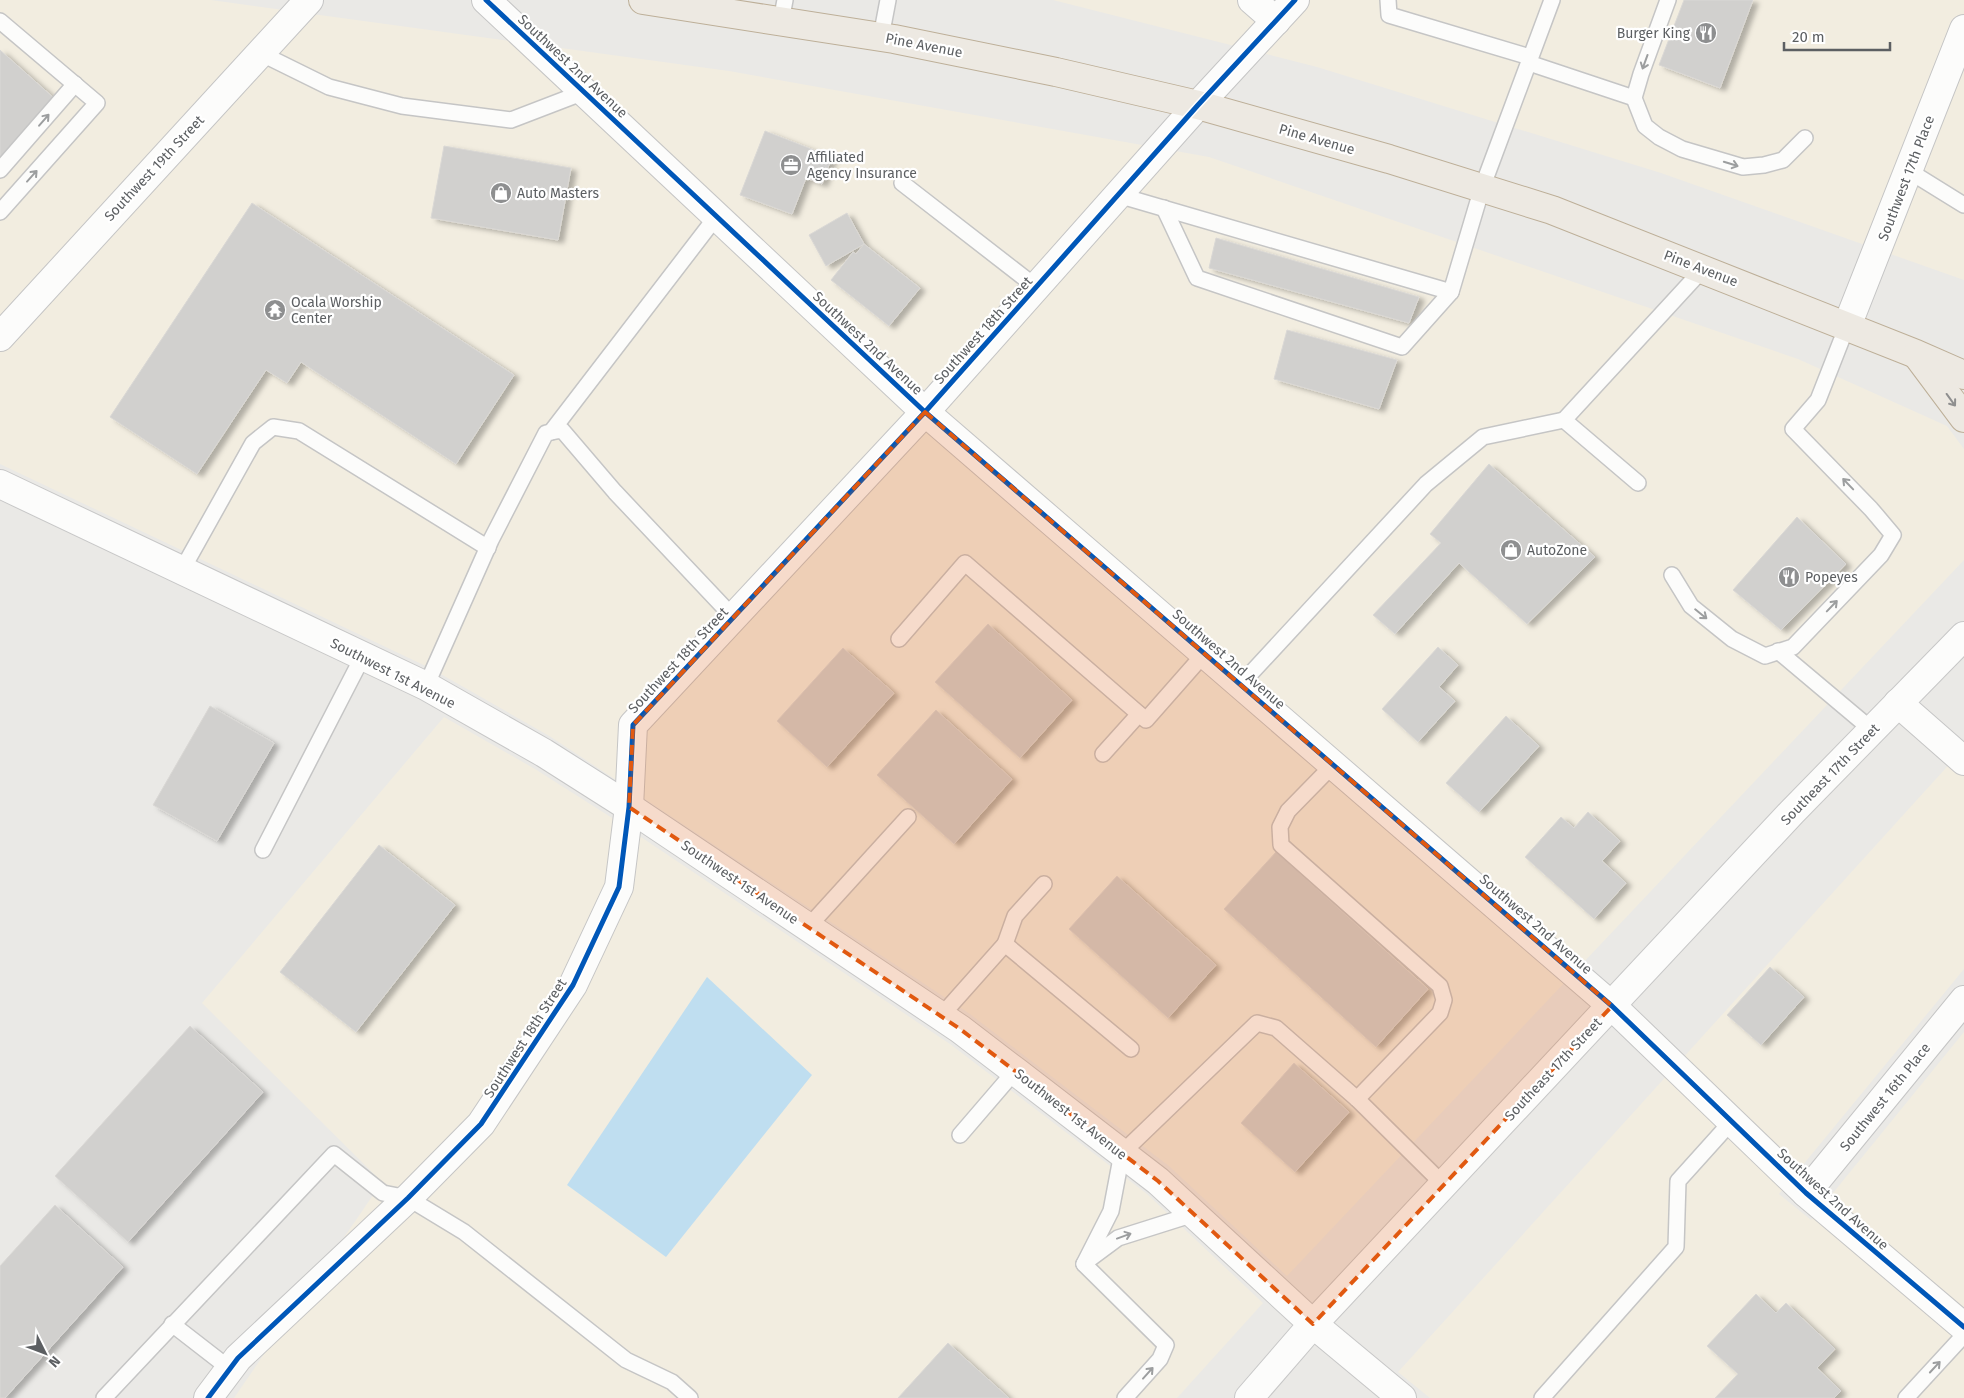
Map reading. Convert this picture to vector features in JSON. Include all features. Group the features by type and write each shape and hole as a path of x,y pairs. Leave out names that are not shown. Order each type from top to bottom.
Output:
{"highway":[{"name":"Pine Avenue","path":"643,0 783,11 881,37 1056,72 1198,105 1552,210 1847,326 1964,375"},
{"path":"1916,354 1964,418"}],"street":[{"name":"Southwest 19th Street","path":"0,337 309,0"},
{"name":"Southwest 2nd Avenue","path":"486,0 925,412 1612,1006 1806,1194 1964,1327"},
{"path":"1252,0 1276,21"},
{"name":"Southwest 18th Street","path":"208,1398 238,1358 408,1198 481,1124 573,985 619,887 629,808 633,725 925,412 1198,105 1295,0"},
{"name":"Southwest 17th Place","path":"1847,326 1962,40"},
{"name":"Southwest 1st Avenue","path":"0,484 426,686 544,753 629,808 941,1016 1015,1071 1158,1181 1313,1324 1402,1398"},
{"name":"Southeast 17th Street","path":"1249,1398 1313,1324 1792,812 1964,636"},
{"path":"1898,703 1964,761"},
{"name":"Southwest 16th Place","path":"1806,1194 1964,1000"}],"lane":[{"path":"881,37 888,0"},
{"path":"1388,0 1389,15 1530,60 1634,98"},
{"path":"1164,208 1196,278 1402,347 1451,292 1482,188 1552,0"},
{"path":"1668,0 1634,98 1645,126 1658,136 1682,149 1743,167 1764,165 1783,160 1805,138"},
{"path":"0,21 97,103 0,212"},
{"path":"260,53 329,87 402,106 511,120 584,92"},
{"path":"0,170 75,84"},
{"path":"1909,171 1964,205"},
{"path":"902,183 1036,288"},
{"path":"1118,195 1451,292"},
{"path":"551,432 716,216"},
{"path":"1241,684 1426,484 1483,437 1564,420 1703,269"},
{"path":"1672,575 1691,606 1732,639 1765,656 1793,647 1881,555 1893,535 1871,509 1793,429 1818,400 1847,326"},
{"path":"1564,420 1638,483"},
{"path":"182,570 253,442 272,427 299,431 488,548"},
{"path":"426,686 488,548 546,433 562,430 615,492 734,618"},
{"path":"900,639 965,563 1146,720 1205,653"},
{"path":"1778,651 1872,730"},
{"path":"263,850 363,656"},
{"path":"1103,754 1139,714"},
{"path":"1334,764 1288,811 1280,827 1281,845 1440,986 1444,1000 1440,1013 1357,1099"},
{"path":"808,927 908,817"},
{"path":"941,1016 1005,944 1015,916 1044,884"},
{"path":"1005,944 1131,1049"},
{"path":"1084,1264 1110,1211 1122,1153 1257,1023 1276,1028 1357,1099 1444,1185"},
{"path":"960,1135 1015,1071"},
{"path":"1542,1398 1676,1247 1678,1181 1732,1121"},
{"path":"104,1398 334,1154 384,1193 408,1198 464,1232 626,1360 672,1382 690,1398"},
{"path":"1084,1264 1118,1238 1194,1214"},
{"path":"1084,1264 1166,1345 1160,1359 1125,1398"},
{"path":"172,1324 230,1369"},
{"path":"1906,1398 1964,1336"}],"highlighted area":[{"path":"925,412 1612,1006 1313,1324 1158,1181 960,1029 629,807 633,725"}],"shaded area":[{"path":"0,0 211,0 729,71 1209,157 1798,359 1947,426 1964,449 1964,560 1287,1276 1169,1166 970,1014 551,737 432,669 0,464"},
{"path":"1053,0 1964,0 1964,280 1661,173 1317,67"},
{"path":"444,717 535,769 620,823 950,1044 1147,1194 1263,1303 1177,1398 234,1398 382,1182 202,1003"},
{"path":"1964,748 1964,969 1779,1194 1811,1220 1964,1032 1964,1398 1430,1398 1398,1372"}],"water":[{"path":"707,977 812,1075 666,1257 567,1185"}],"building":[{"name":"Burger King","path":"1684,0 1753,0 1720,88 1659,65"},
{"path":"0,50 55,99 0,160"},
{"path":"765,131 832,157 822,184 806,178 792,214 740,195"},
{"name":"Auto Masters","path":"444,146 571,168 558,240 431,218"},
{"path":"252,203 514,375 456,464 301,362 287,383 266,370 197,474 110,417"},
{"path":"847,213 864,244 826,266 809,235"},
{"path":"1216,238 1419,297 1409,323 1209,268"},
{"path":"864,244 920,288 889,326 831,280 853,252 856,254"},
{"path":"1287,330 1397,360 1379,409 1274,379"},
{"name":"AutoZone","path":"1489,464 1595,557 1527,624 1459,563 1395,634 1373,615 1441,543 1430,534"},
{"name":"Popeyes","path":"1797,517 1846,564 1781,630 1733,590"},
{"path":"988,624 1072,700 1020,758 935,682"},
{"path":"1438,647 1458,665 1439,687 1455,701 1418,742 1382,709"},
{"path":"843,648 894,693 827,767 777,721"},
{"path":"210,706 274,743 217,841 153,805"},
{"path":"936,710 1012,779 954,844 877,775"},
{"path":"1506,716 1539,746 1479,812 1446,783"},
{"path":"1588,812 1620,841 1602,861 1626,883 1594,919 1525,857 1561,817 1574,828"},
{"path":"379,845 455,905 356,1032 280,972"},
{"path":"1276,852 1428,989 1376,1047 1224,909"},
{"path":"1117,876 1216,965 1168,1018 1069,929"},
{"path":"1770,967 1804,997 1761,1045 1727,1015"},
{"path":"190,1026 263,1092 128,1242 55,1176"},
{"path":"1294,1063 1349,1112 1295,1172 1241,1123"},
{"path":"55,1205 123,1267 5,1398 0,1398 0,1266"},
{"path":"1756,1294 1776,1313 1786,1303 1835,1349 1817,1368 1841,1391 1834,1398 1715,1398 1738,1374 1707,1346"},
{"path":"948,1343 1009,1398 898,1398"}],"cycle path":[{"path":"486,0 925,412 1612,1006 1806,1193 1964,1327"},
{"path":"208,1398 238,1358 408,1198 481,1124 573,985 619,887 629,807 633,725 925,412 1198,105 1295,0"}],"place":[{"name":"Burger King","path":"1706,33"},
{"name":"Affiliated Agency Insurance","path":"791,165"},
{"name":"Auto Masters","path":"501,193"},
{"name":"Ocala Worship Center","path":"275,310"},
{"name":"AutoZone","path":"1511,550"},
{"name":"Popeyes","path":"1789,577"}]}
